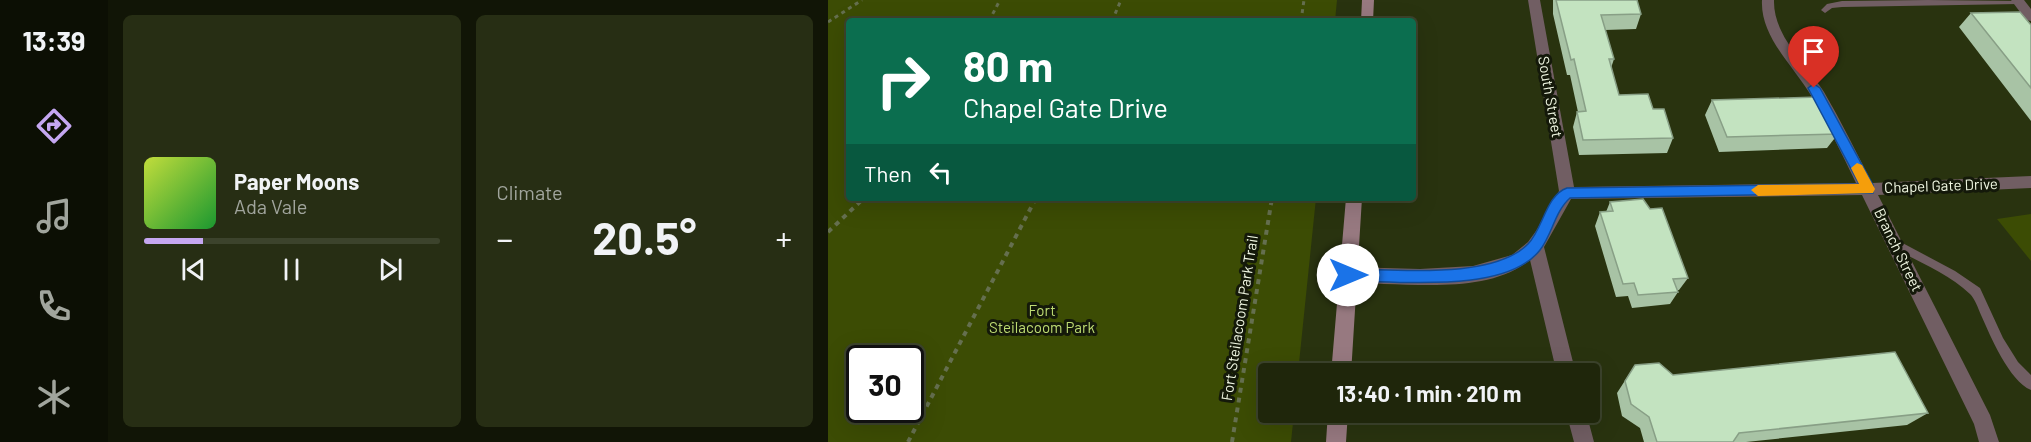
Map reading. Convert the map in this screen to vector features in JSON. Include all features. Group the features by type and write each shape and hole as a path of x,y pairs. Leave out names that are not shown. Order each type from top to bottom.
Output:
{"main road":[{"path":"1367,18 1368,0"},
{"path":"1342,363 1354,201"},
{"path":"1336,442 1337,423"}],"street":[{"name":"South Street","path":"1533,0 1567,193"},
{"name":"Branch Street","path":"1768,0 1772,27 1814,88 1868,189 1983,422 1989,442"},
{"path":"2018,1 2031,17"},
{"name":"Chapel Gate Drive","path":"1567,193 1868,189 2031,182"},
{"path":"1348,275 1466,275 1497,269 1519,260 1535,246 1561,199 1567,193"},
{"path":"1535,246 1564,363"},
{"path":"1579,423 1584,442"}],"lane":[{"path":"1825,10 1830,6 1842,4 2018,1"},
{"path":"1894,244 1951,274 1976,292 1999,342 2014,366 2031,384"}],"path":[{"path":"828,22 862,0"},
{"path":"991,18 1000,0"},
{"path":"1113,18 1121,0"},
{"path":"1301,18 1304,0"},
{"path":"828,232 861,201"},
{"path":"908,442 1034,201"},
{"name":"Fort Steilacoom Park Trail","path":"1232,442 1272,201"}],"green space":[{"name":"Fort Steilacoom Park","path":"828,0 1337,0 1335,18 846,18 846,201 1316,201 1299,363 1258,363 1258,423 1293,423 1291,442 828,442"},
{"path":"2031,214 2031,261 1997,219"}],"building":[{"path":"1556,0 1637,0 1641,14 1601,15 1614,59 1609,59 1619,95 1648,94 1653,109 1664,109 1673,138 1583,140 1577,112 1586,111 1574,59 1571,60"},
{"path":"2020,12 2031,25 2031,88 1971,13"},
{"path":"1819,97 1838,134 1727,137 1712,100"},
{"path":"1643,199 1650,209 1662,208 1688,278 1673,279 1678,292 1638,295 1634,283 1623,284 1600,212 1613,211 1610,202"},
{"path":"1895,352 1928,413 1739,433 1733,442 1657,442 1649,417 1631,404 1625,381 1635,365 1659,363 1673,375"}],"slow traffic":[{"path":"1758,190 1868,189 1857,168"}],"route":[{"path":"1348,275 1466,275 1497,269 1519,260 1535,246 1561,199 1567,193 1868,189 1814,88"}]}
